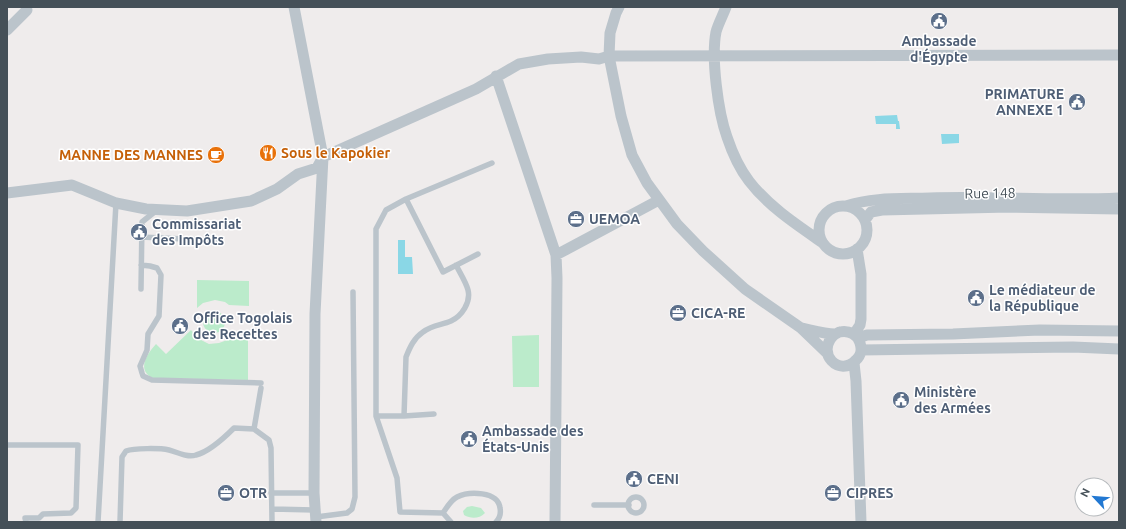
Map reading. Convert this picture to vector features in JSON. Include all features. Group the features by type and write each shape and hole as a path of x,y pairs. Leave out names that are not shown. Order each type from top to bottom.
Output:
{"street":[{"path":"294,7 323,157 314,314 315,516"},
{"path":"620,7 616,13 610,33 609,56 621,116 632,155 647,183 677,224 703,251 745,289 801,328 827,353 829,358 838,365 843,366 854,363 859,357 861,350 856,336 861,319 861,274 857,249"},
{"path":"726,7 716,32 714,55 721,112 727,137 737,162 749,181 769,202 823,243 832,252 839,254 845,254 857,249 865,239 865,220 860,213 846,206"},
{"path":"7,30 27,10"},
{"path":"7,193 72,185 116,203 146,209 186,211 251,201 277,189 298,174 317,168 323,157 476,89 519,64 548,59 581,57 599,59 609,56 714,55 1119,55"},
{"path":"496,76 556,255 555,522"},
{"path":"823,243 819,230 823,218 833,208 862,201 881,199 975,197 1053,203 1119,198"},
{"path":"556,255 659,200"},
{"name":"Rue 148","path":"865,220 871,212 882,210 1010,207 1053,203 1119,209"},
{"path":"801,328 835,334"},
{"path":"827,353 827,345 830,339 835,334 841,332 848,332 856,336 1052,330 1119,331"},
{"path":"1052,330 1052,348"},
{"path":"861,350 1052,348 1119,349"},
{"path":"854,363 856,381 861,522"}],"lane":[{"path":"451,522 443,513 400,512 397,478 376,416 376,229 386,210 406,199 492,163"},
{"path":"406,199 443,272 478,254"},
{"path":"98,522 116,203"},
{"path":"140,289 142,222 157,210"},
{"path":"142,238 206,240 220,243"},
{"path":"141,265 154,267 159,270 161,275 159,316 147,337 147,350 140,366 144,376 152,380 261,385 254,429"},
{"path":"404,416 406,357 410,348 416,338 423,331 430,327 451,321 463,311 467,304 469,297 468,290 456,265"},
{"path":"272,509 315,516 346,513 352,509 355,497 353,292"},
{"path":"376,416 434,414"},
{"path":"120,522 122,457 126,451 132,449 168,449 181,454 195,456 221,441 234,428 254,429 269,440 271,448 272,522"},
{"path":"7,445 78,445 76,508 72,513 43,514 39,518 25,518 26,522"},
{"path":"271,493 314,493"},
{"path":"443,513 449,504 457,497 485,494 495,498 500,504 501,513 496,522"},
{"path":"594,505 629,505"}],"green space":[{"path":"197,280 249,281 249,306 229,305 225,302 215,300 203,303 197,308"},
{"path":"210,311 218,311 225,318 225,326 218,333 210,333 203,326 203,318"},
{"path":"191,330 197,338 209,344 219,343 230,339 248,339 248,380 153,378 148,375 145,371 145,362 149,352 156,344 166,354"},
{"path":"539,335 539,387 513,387 512,336"},
{"path":"472,506 481,508 485,513 475,518 464,515 463,511 467,507"}],"water":[{"path":"897,115 900,129 896,129 896,124 876,124 875,116"},
{"path":"941,134 959,134 959,143 942,144"},
{"path":"398,240 405,240 405,257 412,257 413,274 398,274"}],"place":[{"name":"Ambassade d'Égypte","path":"939,21"},
{"name":"PRIMATURE ANNEXE 1","path":"1077,102"},
{"name":"Sous le Kapokier","path":"268,153"},
{"name":"MANNE DES MANNES","path":"216,155"},
{"name":"UEMOA","path":"576,219"},
{"name":"Commissariat des Impôts","path":"139,232"},
{"name":"Le médiateur de la République","path":"976,298"},
{"name":"CICA-RE","path":"678,313"},
{"name":"Office Togolais des Recettes","path":"180,326"},
{"name":"Ministère des Armées","path":"901,400"},
{"name":"Ambassade des États-Unis","path":"469,439"},
{"name":"CENI","path":"634,479"},
{"name":"OTR","path":"226,493"},
{"name":"CIPRES","path":"833,493"}]}
